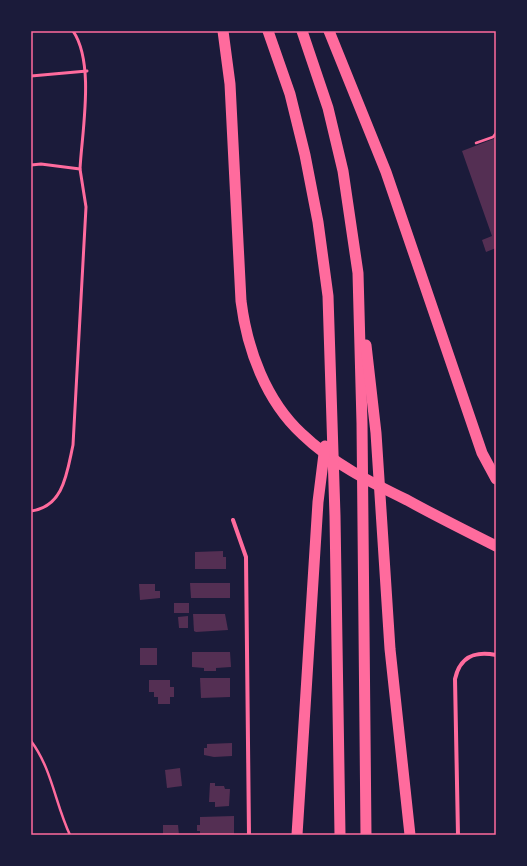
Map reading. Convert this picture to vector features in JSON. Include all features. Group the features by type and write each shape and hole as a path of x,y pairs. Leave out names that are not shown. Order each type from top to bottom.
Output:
{"highway":[{"path":"223,31 230,84 241,301 245,328 264,381 281,409 301,434 349,470 496,546"},
{"path":"268,31 290,94 305,155 318,222 328,296 340,835"},
{"path":"302,31 328,108 340,158 358,273 376,432 390,649 410,835"},
{"path":"329,31 386,172 482,453 496,479"},
{"path":"358,273 362,423 366,835"},
{"path":"297,835 318,502 330,402"}],"street":[{"path":"233,520 246,557 249,835"},
{"path":"458,835 455,679 457,668 470,655 485,653 496,655"}],"lane":[{"path":"31,511 48,506 59,496 66,477 73,445 86,207 80,168 87,71 82,51 73,31"},
{"path":"31,76 87,71"},
{"path":"31,165 41,164 80,168"}],"path":[{"path":"476,143 493,137 496,133"},
{"path":"31,741 42,755 49,772 61,816 70,835"}],"building":[{"path":"496,138 496,248 486,252 482,240 492,236 462,151"},
{"path":"223,551 223,557 226,557 226,569 195,569 195,552"},
{"path":"190,583 230,583 230,598 191,598"},
{"path":"139,584 155,584 155,591 160,591 160,598 140,600"},
{"path":"174,603 189,603 189,613 174,613"},
{"path":"193,614 225,614 228,630 196,632 194,631"},
{"path":"188,616 188,628 179,628 178,617"},
{"path":"140,648 157,648 157,665 140,665"},
{"path":"192,652 230,652 231,667 216,668 216,671 204,671 204,668 192,667"},
{"path":"200,678 230,678 230,697 201,698"},
{"path":"149,680 170,680 170,687 174,687 174,697 170,697 170,704 158,704 158,697 154,697 154,692 149,692"},
{"path":"232,743 232,756 214,757 204,755 204,748 207,748 207,744"},
{"path":"180,768 182,786 167,788 165,770"},
{"path":"210,783 215,783 215,786 224,786 225,789 230,789 229,806 215,807 215,802 209,802"},
{"path":"234,816 234,834 203,835 200,834 200,831 197,831 197,825 200,825 200,817"},
{"path":"163,825 178,825 179,835 163,835"}]}
